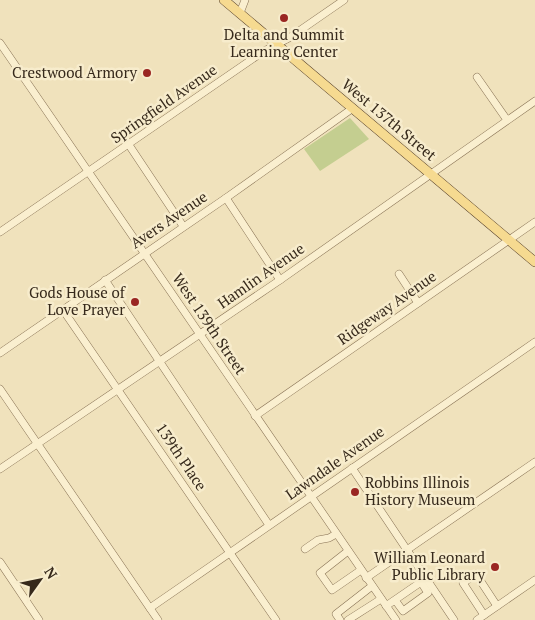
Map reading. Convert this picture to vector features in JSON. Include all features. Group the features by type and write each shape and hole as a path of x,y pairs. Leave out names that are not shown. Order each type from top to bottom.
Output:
{"main road":[{"name":"West 137th Street","path":"224,0 535,262"}],"street":[{"path":"240,13 245,0"},
{"name":"Springfield Avenue","path":"0,232 344,0"},
{"name":"West 139th Street","path":"2,48 394,619"},
{"path":"477,77 507,120"},
{"name":"Hamlin Avenue","path":"0,469 280,280 535,101"},
{"name":"Avers Avenue","path":"0,353 226,198 353,108"},
{"path":"129,145 183,226"},
{"path":"226,198 280,280"},
{"name":"Ridgeway Avenue","path":"255,416 535,222"},
{"path":"399,274 418,303"},
{"path":"105,280 269,525"},
{"name":"139th Place","path":"63,310 276,620"},
{"name":"Lawndale Avenue","path":"150,608 535,342"},
{"path":"0,389 158,620"},
{"path":"366,578 535,462"},
{"path":"352,468 454,620"},
{"path":"305,549 318,540 330,538 336,534"},
{"path":"348,551 320,573 332,590 361,570"},
{"path":"0,562 39,620"},
{"path":"484,615 463,583 476,574 497,606"},
{"path":"477,620 535,580"},
{"path":"386,606 421,582 428,593 403,611 395,600"},
{"path":"340,620 336,614 372,586"},
{"path":"348,620 381,599"}],"green space":[{"path":"350,118 369,139 320,171 304,149"}],"place":[{"name":"Delta and Summit Learning Center","path":"284,18"},
{"name":"Crestwood Armory","path":"147,73"},
{"name":"Gods House of Love Prayer","path":"135,302"},
{"name":"Robbins Illinois History Museum","path":"355,492"},
{"name":"William Leonard Public Library","path":"495,567"}]}
